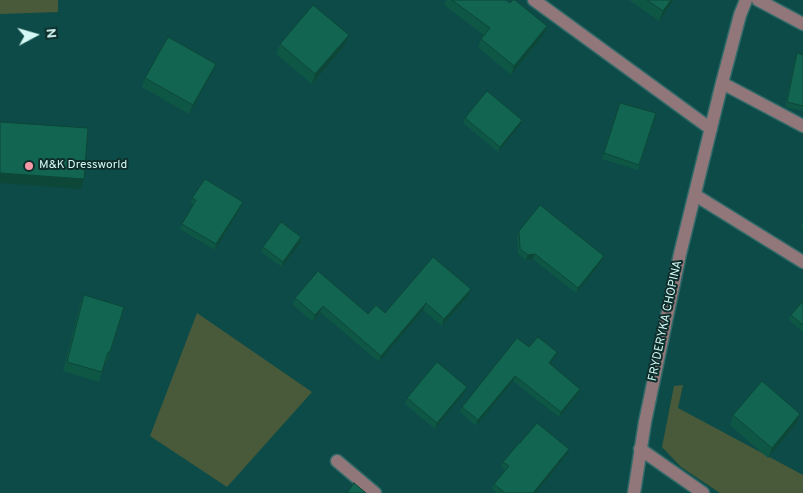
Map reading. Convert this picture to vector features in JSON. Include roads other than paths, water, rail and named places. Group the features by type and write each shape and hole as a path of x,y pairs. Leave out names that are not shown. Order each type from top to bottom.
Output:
{"street":[{"path":"534,0 711,129"},
{"name":"FRYDERYKA CHOPINA","path":"634,493 640,449 680,254 722,83 740,15 746,0"},
{"path":"758,0 803,24"},
{"path":"722,83 803,126"},
{"path":"695,195 803,262"},
{"path":"640,449 703,493"},
{"path":"337,461 375,493"}],"place":[{"name":"M&K Dressworld","path":"29,166"}]}
